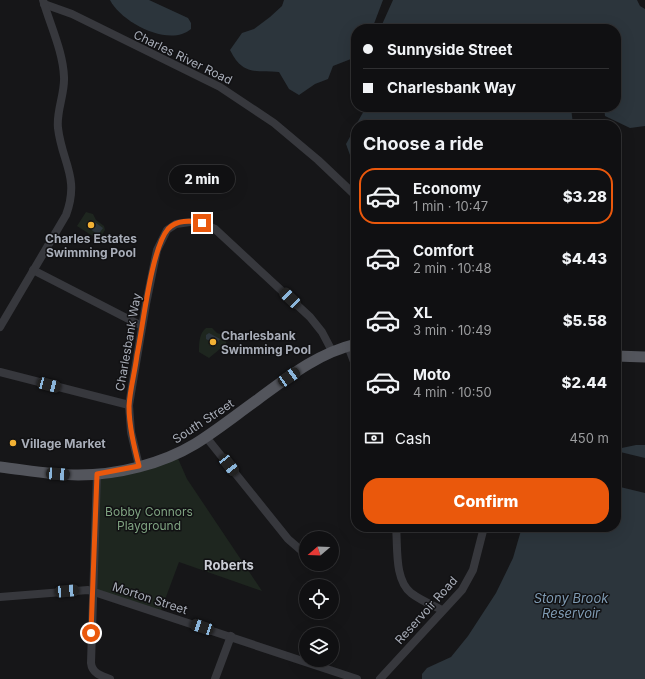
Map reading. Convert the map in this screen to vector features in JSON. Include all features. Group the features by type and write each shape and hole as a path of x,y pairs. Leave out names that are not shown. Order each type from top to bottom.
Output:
{"main road":[{"name":"South Street","path":"0,467 58,474 97,474 139,466 176,454 206,436 302,368 332,351 351,345"},
{"path":"621,356 645,357"}],"street":[{"name":"Charles River Road","path":"43,2 72,14 226,90 285,132 351,191"},
{"path":"0,327 66,214 72,187 58,127 59,107 64,87 63,68 43,2"},
{"name":"Charlesbank Way","path":"139,466 131,432 129,405 142,326 158,250 164,235 170,227 176,224 197,221 209,225 224,236 310,317 322,332 332,351"},
{"path":"33,270 142,326"},
{"path":"0,372 129,405"},
{"path":"206,436 288,539 299,549"},
{"path":"97,474 90,659 92,668 97,674 110,679"},
{"path":"396,532 400,571 404,585 413,595 442,610"},
{"name":"Reservoir Road","path":"380,679 462,590 470,576 483,532"},
{"name":"Morton Street","path":"0,598 80,590 93,592 231,636 357,679"},
{"path":"215,679 231,636"}],"green space":[{"name":"Charles Estates Swimming Pool","path":"86,212 93,214 96,220 104,226 105,230 99,240 77,226"},
{"name":"Charlesbank Swimming Pool","path":"206,328 212,328 217,333 227,336 226,344 209,358 199,352 199,342"},
{"name":"Bobby Connors Playground","path":"176,454 187,479 262,591 179,562 160,613 93,592 97,474"}],"water":[{"path":"110,0 149,0 188,18 191,23 191,29 182,34 171,36 146,30 124,16"},
{"path":"284,0 383,0 374,24 351,24 351,59 333,66 328,79 315,84 299,95 289,89 279,72 256,71 245,68 235,58 230,50 242,33 254,29 282,6"},
{"path":"393,0 637,0 640,6 645,9 645,126 630,128 621,124 621,120 613,120 605,116 605,112 621,112 621,24 382,24"},
{"path":"363,112 572,112 572,120 359,120"},
{"path":"351,135 351,158 346,144"},
{"path":"92,220 103,228 98,235 88,227"},
{"name":"Charlesbank Swimming Pool","path":"209,333 220,339 216,345 206,339 206,335"},
{"path":"645,445 645,458 621,452 621,448"},
{"name":"Stony Brook Reservoir","path":"621,487 645,493 645,679 422,679 422,674 427,668 451,657 468,636 496,593 513,558 521,532 621,532"}],"place":[{"name":"Charles Estates Swimming Pool","path":"91,225"},
{"name":"Charlesbank Swimming Pool","path":"213,342"},
{"name":"Village Market","path":"13,443"}],"district":[{"name":"Roberts","path":"229,565"}],"route":[{"path":"91,633 97,474 139,466 131,432 129,405 130,392 146,304 158,250 164,235 173,225 180,222 191,221 202,223"}]}
